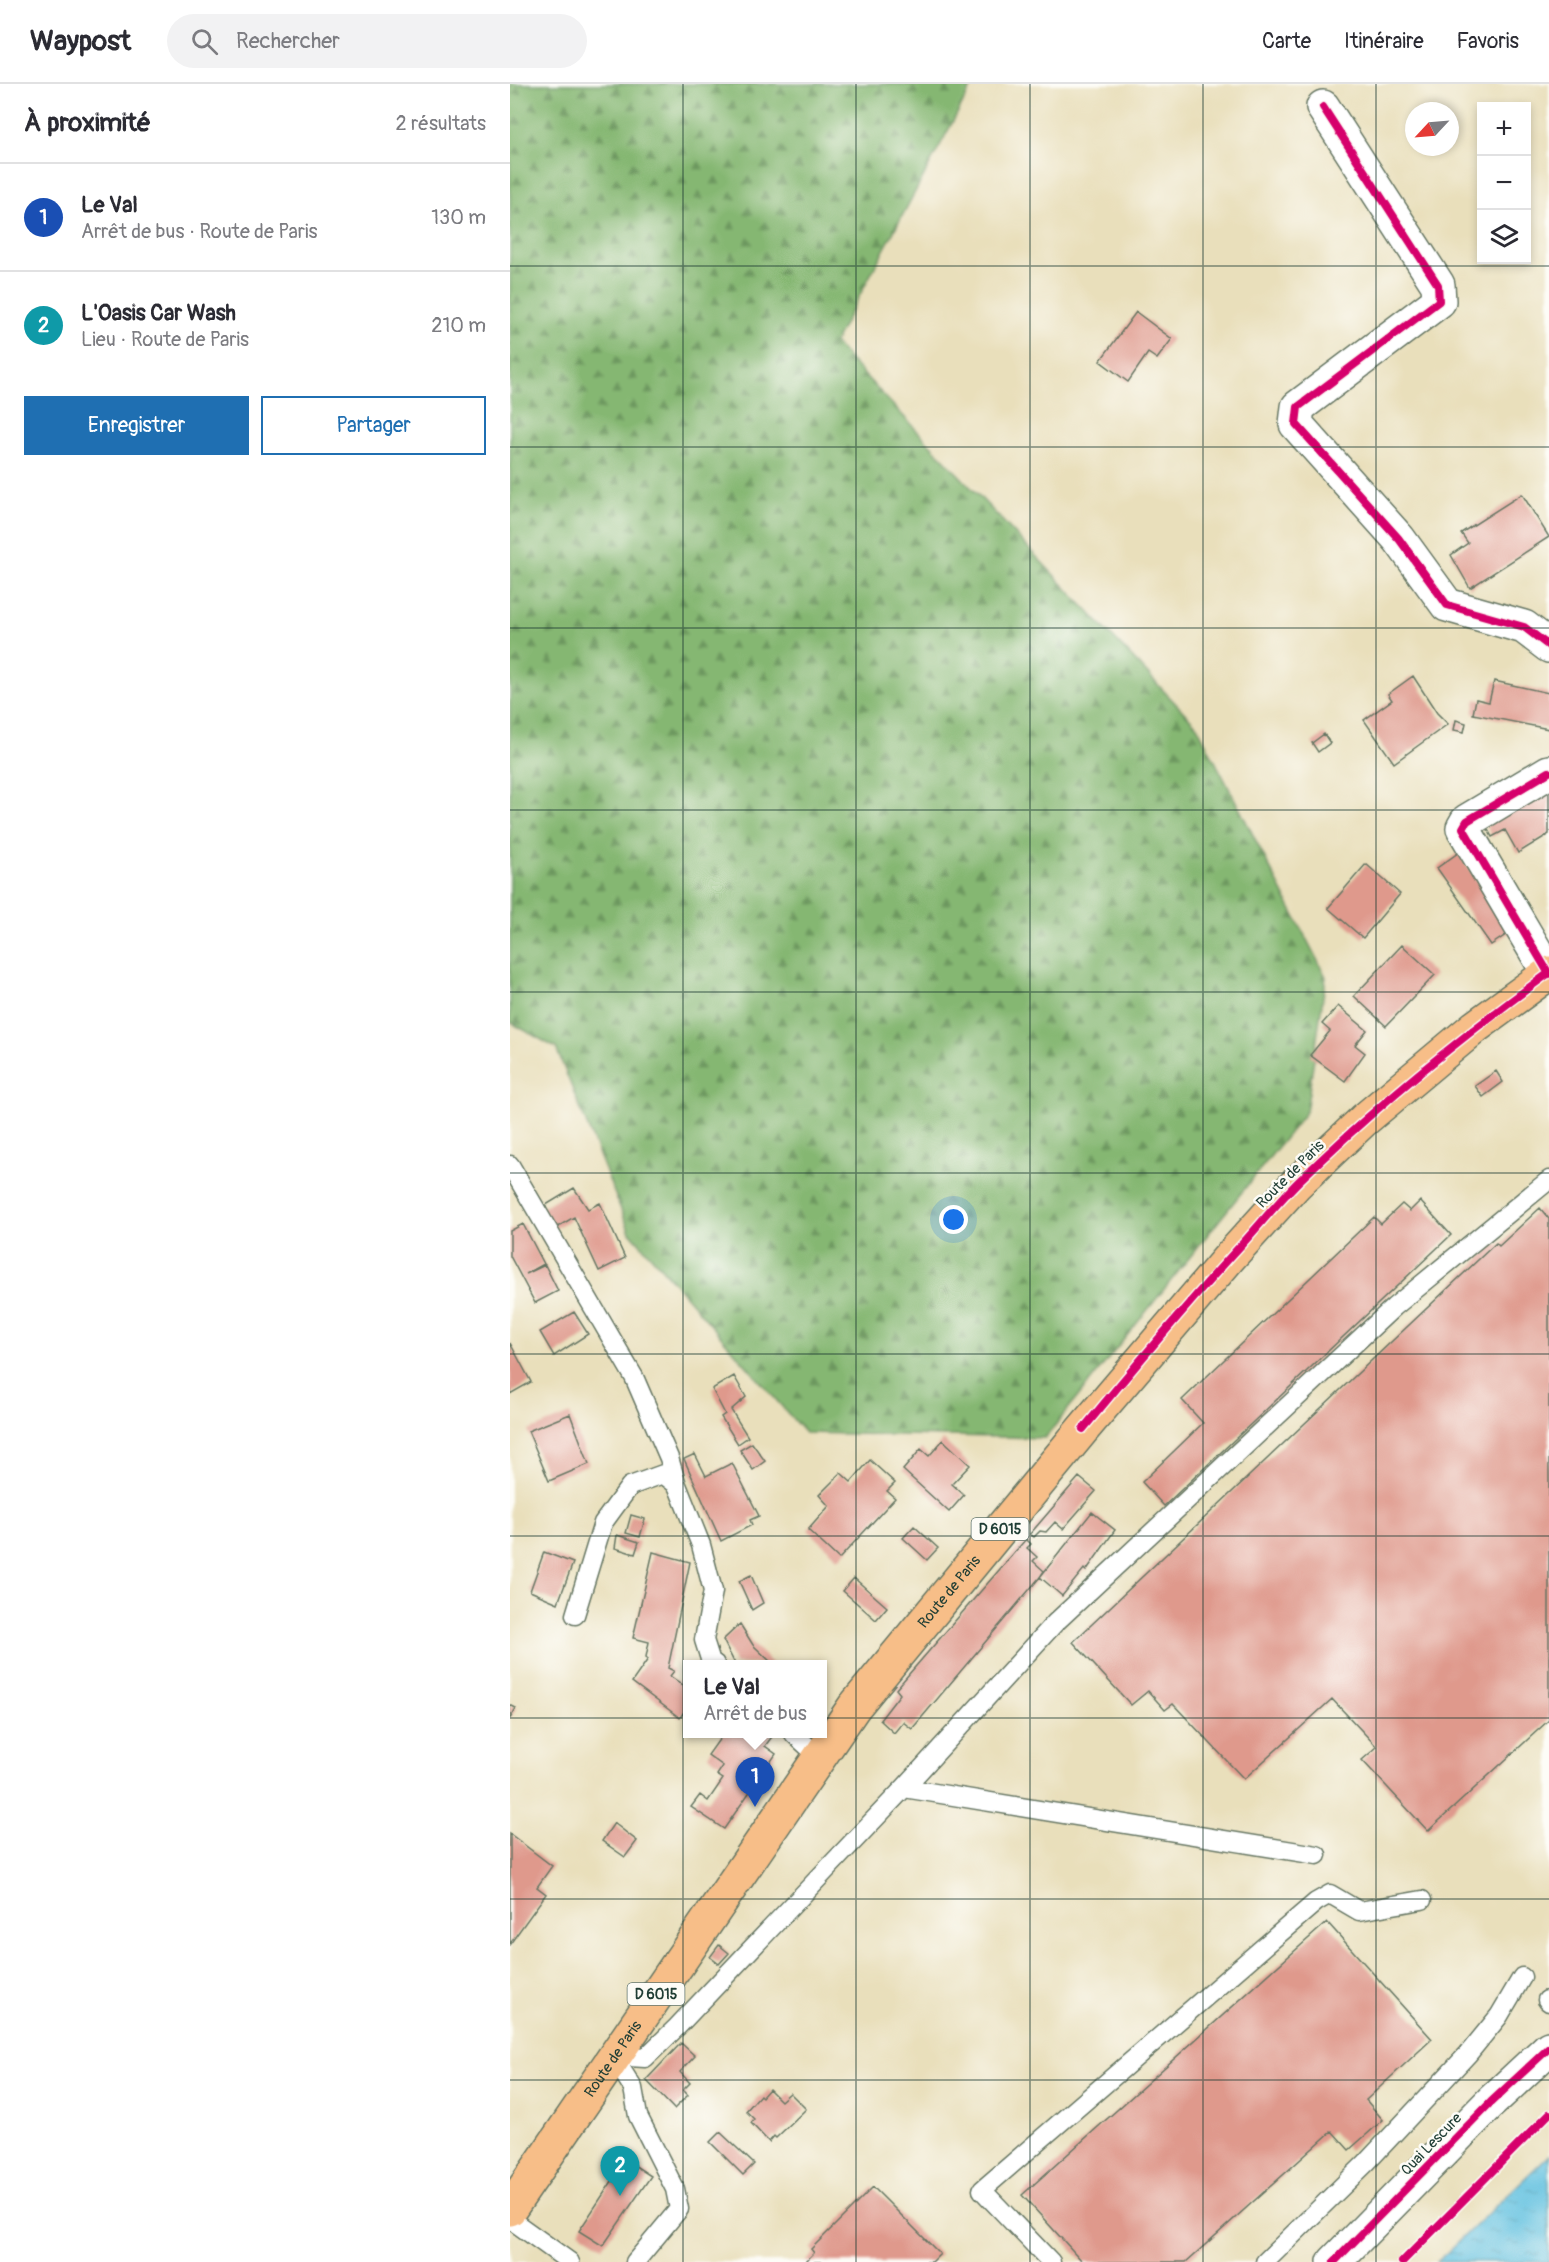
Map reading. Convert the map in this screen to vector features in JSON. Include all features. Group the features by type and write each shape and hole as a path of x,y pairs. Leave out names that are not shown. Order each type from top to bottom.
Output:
{"main road":[{"name":"Route de Paris","path":"510,2209 854,1707 1068,1447 1228,1259 1296,1184 1364,1120 1475,1027 1549,974"}],"street":[{"path":"1323,107 1438,285 1439,301 1298,407 1296,424 1399,539 1447,604 1524,627 1549,646"},
{"path":"1549,772 1467,820 1463,828 1549,974"},
{"name":"Quai Lescure","path":"1334,2262 1491,2102 1549,2048"}],"lane":[{"path":"510,1165 634,1377 669,1458 677,1485 701,1545 713,1591 704,1640 710,1660"},
{"path":"613,2056 645,2058 904,1788 1055,1623 1394,1307 1549,1180"},
{"path":"575,1615 603,1523 630,1486 663,1474 677,1485"},
{"path":"798,1738 819,1757"},
{"path":"904,1788 1317,1855"},
{"path":"1052,2262 982,2190 1317,1902 1330,1894 1359,1911 1422,1900"},
{"path":"1265,2262 1366,2163 1468,2054 1499,2016 1522,1977"},
{"path":"613,2056 633,2088 638,2116 675,2189 679,2209 635,2262"},
{"path":"510,2219 570,2262"}],"green space":[{"path":"510,84 973,84 834,343 1197,726 1326,977 1306,1112 1045,1438 805,1433 630,1232 556,1048 510,1022"}],"water":[{"path":"1549,2155 1549,2262 1437,2262"}],"building":[{"path":"1136,312 1172,339 1157,359 1148,353 1128,382 1100,361"},
{"path":"1522,494 1549,537 1470,588 1451,555 1468,543 1461,533"},
{"path":"1413,676 1437,713 1448,724 1394,763 1364,720 1392,700 1388,694"},
{"path":"1494,681 1549,693 1549,729 1473,714 1476,699 1489,702"},
{"path":"1456,720 1466,723 1464,732 1454,730"},
{"path":"1324,734 1330,743 1318,752 1312,743"},
{"path":"1549,786 1549,834 1518,853 1505,830 1492,837 1486,826"},
{"path":"1458,853 1513,930 1491,945 1437,868"},
{"path":"1366,864 1400,894 1363,938 1328,908"},
{"path":"1402,945 1435,975 1386,1026 1354,996"},
{"path":"1338,1006 1367,1030 1355,1045 1365,1053 1345,1081 1310,1055 1330,1031 1322,1024"},
{"path":"1496,1071 1503,1082 1483,1097 1475,1086"},
{"path":"574,1188 588,1209 600,1203 625,1258 599,1271 574,1217 554,1229 541,1208"},
{"path":"1420,1201 1451,1235 1164,1506 1142,1482 1203,1423 1182,1400 1374,1217 1381,1224 1402,1204 1410,1211"},
{"path":"1540,1208 1549,1219 1549,1720 1428,1831 1362,1760 1377,1747 1332,1699 1244,1779 1173,1704 1165,1710 1148,1691 1131,1705 1073,1642 1496,1243 1499,1246"},
{"path":"523,1224 544,1264 526,1274 545,1265 558,1291 535,1303 510,1256 510,1231"},
{"path":"574,1312 588,1334 554,1356 540,1332"},
{"path":"510,1343 531,1382 510,1394"},
{"path":"734,1376 746,1397 731,1410 748,1437 738,1444 721,1417 725,1414 712,1389"},
{"path":"570,1414 589,1464 549,1481 528,1431"},
{"path":"943,1440 970,1465 952,1484 964,1495 949,1512 903,1470 921,1449 929,1456"},
{"path":"752,1443 765,1461 753,1470 740,1450"},
{"path":"695,1454 706,1476 732,1463 759,1516 750,1520 752,1525 721,1541 684,1459"},
{"path":"870,1460 895,1483 887,1491 895,1498 839,1559 808,1530 829,1506 819,1495 841,1473 851,1482"},
{"path":"1079,1477 1096,1491 1063,1529 1055,1522 1046,1532 1040,1531 1034,1537 1030,1534"},
{"path":"1092,1512 1115,1530 1086,1571 1084,1569 1062,1596 1040,1577"},
{"path":"631,1515 645,1519 640,1537 626,1533"},
{"path":"914,1526 938,1548 927,1560 903,1538"},
{"path":"617,1535 639,1542 635,1554 615,1548"},
{"path":"1026,1539 1031,1544 1027,1548 1037,1557 1033,1561 1044,1571 1040,1577 912,1729 903,1722 894,1733 880,1720 900,1694 896,1689"},
{"path":"544,1552 573,1563 558,1603 530,1591"},
{"path":"653,1552 690,1562 668,1668 674,1671 670,1676 683,1685 683,1713 680,1718 632,1682 648,1659 646,1657 649,1642 633,1638"},
{"path":"751,1575 763,1603 752,1610 739,1581"},
{"path":"854,1578 887,1607 876,1620 843,1591"},
{"path":"740,1624 753,1645 769,1660 733,1660 723,1640"},
{"path":"510,1705 516,1708 510,1719"},
{"path":"720,1738 771,1738 765,1746 776,1754 724,1829 691,1807 700,1795 708,1801 723,1779 717,1775 723,1766 708,1755"},
{"path":"614,1823 637,1841 625,1857 602,1841"},
{"path":"510,1834 552,1866 537,1887 546,1894 510,1944"},
{"path":"1327,1922 1432,2039 1366,2100 1383,2120 1349,2150 1332,2131 1186,2262 1083,2262 1022,2195"},
{"path":"719,1945 729,1953 719,1964 710,1957"},
{"path":"681,2043 695,2056 680,2072 690,2083 683,2090 688,2095 674,2109 646,2080"},
{"path":"769,2089 781,2101 790,2093 806,2109 769,2142 751,2123 754,2119 746,2111 760,2095 762,2097"},
{"path":"720,2132 754,2164 743,2175 710,2142"},
{"path":"626,2160 651,2176 603,2246 579,2231"},
{"path":"873,2187 940,2254 932,2262 805,2262 814,2253 811,2249"}],"cycle path":[{"path":"1323,107 1438,285 1439,301 1298,407 1296,424 1399,539 1447,605 1524,627 1549,646"},
{"path":"1549,772 1467,821 1463,828 1549,974"},
{"path":"1083,1429 1182,1312 1298,1182 1420,1073 1549,973"},
{"path":"1334,2262 1491,2102 1549,2048"},
{"path":"1402,2262 1549,2114"}],"place":[{"name":"Le Val","path":"755,1807"},
{"name":"L'Oasis Car Wash","path":"620,2196"}]}
